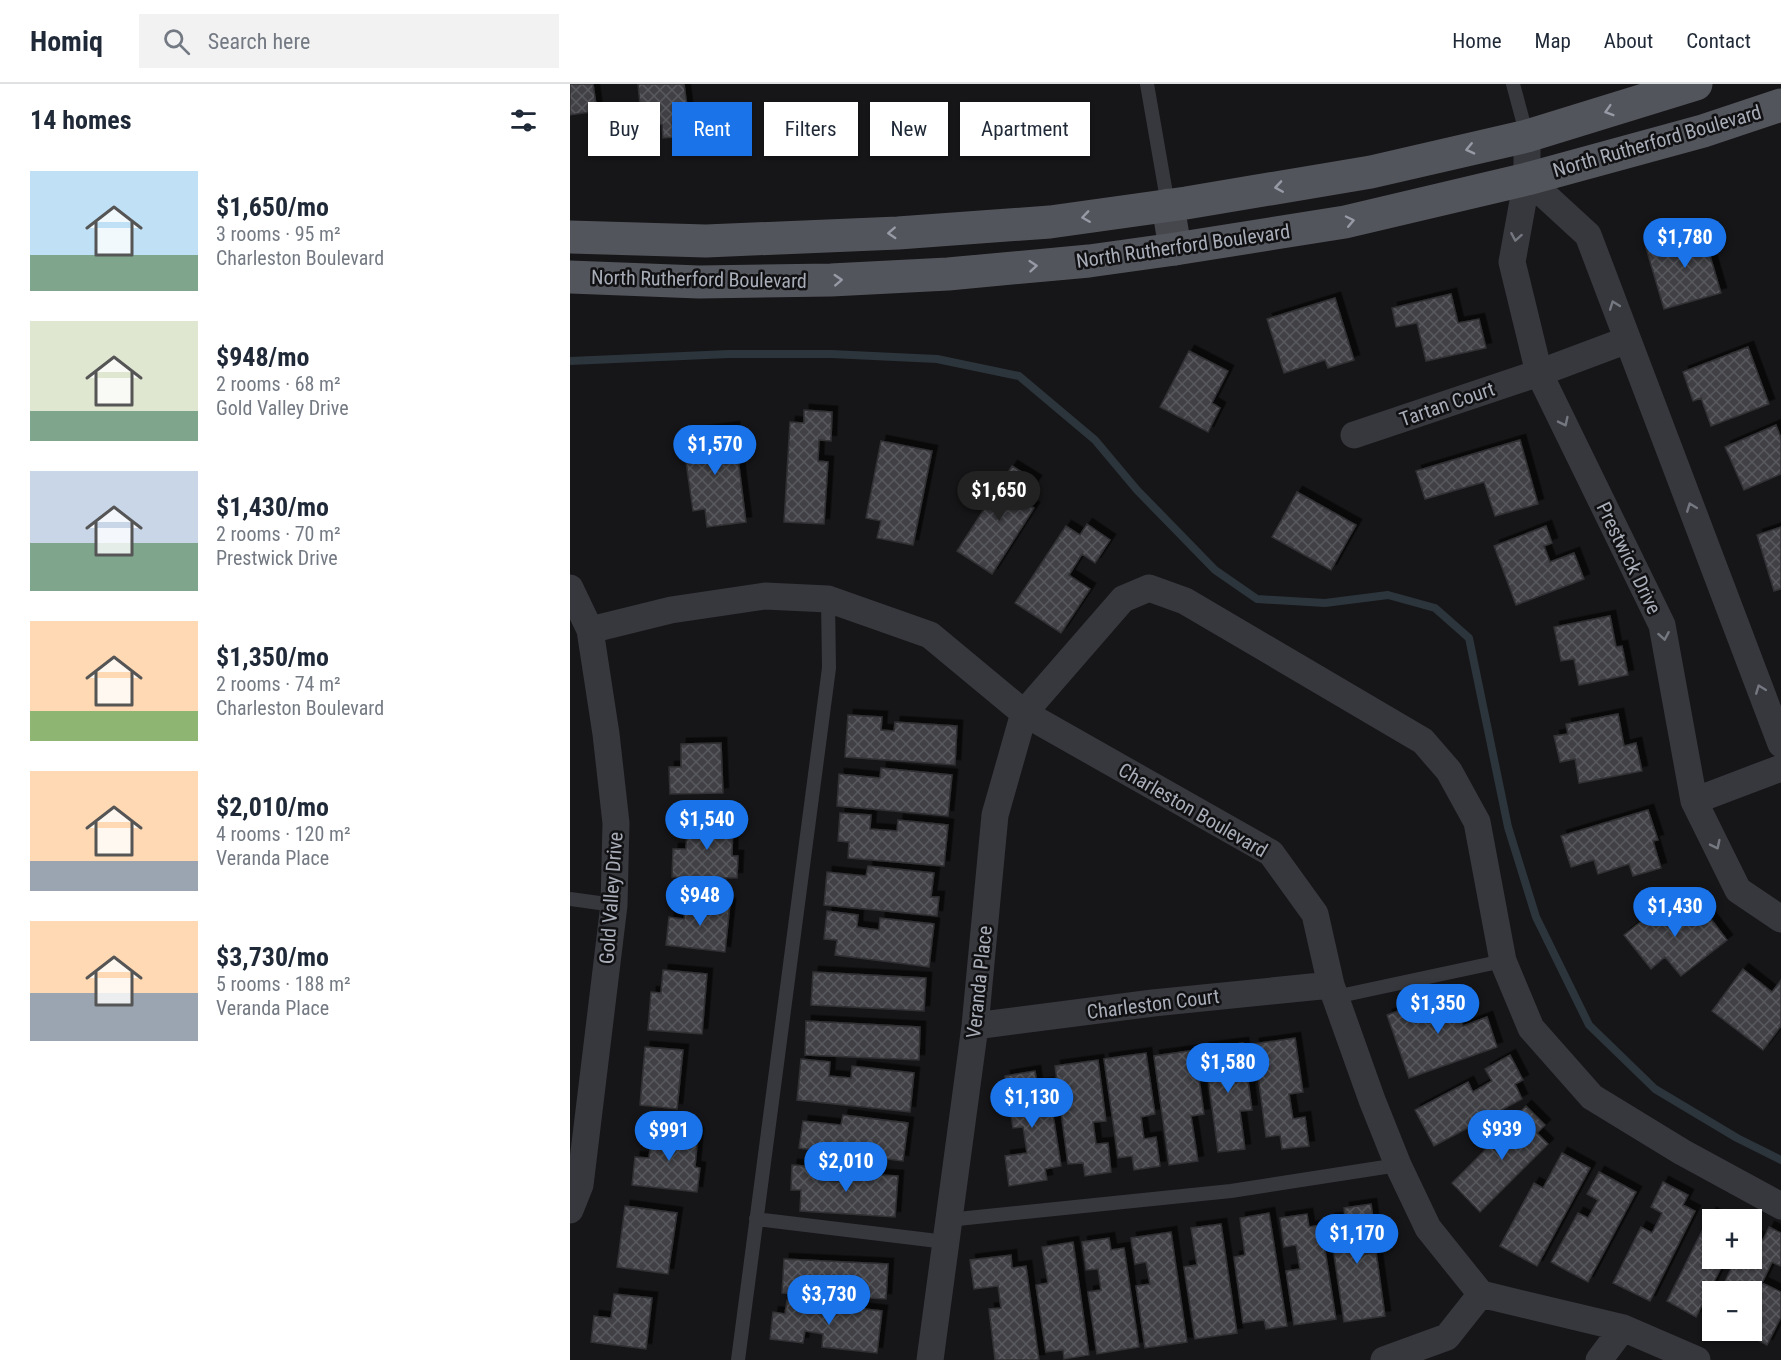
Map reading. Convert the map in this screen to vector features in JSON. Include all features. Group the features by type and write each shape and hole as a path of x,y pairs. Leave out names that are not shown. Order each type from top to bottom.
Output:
{"main road":[{"name":"North Rutherford Boulevard","path":"570,237 706,241 898,233 1050,222 1371,172 1527,136 1696,84"},
{"name":"North Rutherford Boulevard","path":"570,277 699,282 831,280 948,274 1089,261 1175,249 1345,222 1527,179 1703,131 1781,105"},
{"path":"1168,205 1175,249"}],"street":[{"name":"Prestwick Drive","path":"1527,136 1527,179 1512,262 1539,373 1662,625 1694,801 1738,890 1781,919"},
{"path":"1527,179 1588,235 1781,744"},
{"name":"Tartan Court","path":"1354,435 1539,373 1628,340"},
{"name":"Gold Valley Drive","path":"570,588 590,630 606,734 616,823 614,905 580,1185 570,1210"},
{"path":"1024,713 1123,599 1149,588 1185,601 1423,741 1449,771 1477,822 1503,961 1531,1028 1592,1097 1682,1152 1781,1206"},
{"name":"Charleston Boulevard","path":"590,630 671,610 765,596 828,599 930,635 1024,713 1271,853 1316,914 1333,991 1398,1165 1428,1228 1481,1294"},
{"name":"Veranda Place","path":"930,1360 975,1026 995,815 1024,713"},
{"path":"1694,801 1781,768"},
{"name":"Charleston Court","path":"975,1026 1153,1003 1333,991"},
{"path":"1384,1360 1447,1337 1481,1294 1623,1328 1697,1360"},
{"path":"1599,1360 1623,1328"}],"lane":[{"path":"1147,84 1168,205"},
{"path":"1513,84 1527,136"},
{"path":"738,1360 829,668 828,599"},
{"path":"570,898 614,905"},
{"path":"1333,991 1503,961"},
{"path":"756,1220 947,1231 1398,1165"}],"building":[{"path":"570,84 593,84 596,102 588,102 588,112 570,115"},
{"path":"638,84 684,84 686,102 672,102 672,137 663,138 662,124 660,124 660,102 640,102"},
{"path":"1715,229 1720,246 1708,249 1721,293 1664,309 1646,248"},
{"path":"1451,294 1458,323 1479,319 1486,348 1426,361 1417,323 1396,327 1392,308"},
{"path":"1335,298 1354,360 1328,368 1325,360 1284,373 1267,319"},
{"path":"1748,347 1769,404 1711,426 1701,398 1693,401 1683,372"},
{"path":"1189,351 1228,371 1212,403 1220,408 1208,432 1160,407"},
{"path":"804,410 832,412 831,441 819,440 818,461 828,462 824,524 784,522 790,422 804,423"},
{"path":"1776,425 1781,438 1781,474 1744,490 1725,447"},
{"path":"734,427 746,522 707,527 705,509 693,511 682,434"},
{"path":"1520,440 1538,504 1495,516 1484,482 1425,499 1416,471"},
{"path":"881,441 932,451 913,545 877,538 881,521 866,518"},
{"path":"1012,466 1036,481 1023,501 1034,508 992,574 957,551"},
{"path":"1297,492 1356,525 1331,570 1272,537"},
{"path":"1087,524 1110,540 1095,563 1082,554 1069,575 1090,589 1061,633 1015,603 1066,526 1080,535"},
{"path":"1546,526 1552,543 1544,546 1550,562 1574,553 1584,579 1516,605 1494,546"},
{"path":"1781,527 1781,589 1774,591 1757,535"},
{"path":"1610,616 1616,647 1622,646 1628,675 1579,685 1574,659 1561,661 1554,627"},
{"path":"1618,714 1624,746 1636,743 1642,771 1579,783 1575,759 1560,762 1554,736 1568,734 1566,724"},
{"path":"848,715 882,717 881,730 894,731 895,722 957,726 955,765 845,757"},
{"path":"721,743 723,793 670,794 669,767 681,767 681,744"},
{"path":"881,768 952,775 948,816 837,806 839,774 880,778"},
{"path":"1648,810 1658,840 1653,841 1661,868 1633,876 1629,864 1598,874 1594,860 1571,867 1561,836"},
{"path":"840,813 871,815 870,829 897,831 898,820 948,825 944,866 848,858 849,842 838,841"},
{"path":"687,820 733,821 732,856 738,856 737,878 672,877 673,849 686,849"},
{"path":"868,866 934,873 931,897 939,897 937,916 824,905 827,872 866,876"},
{"path":"1673,896 1696,925 1708,915 1727,940 1681,976 1665,957 1651,969 1624,935"},
{"path":"686,900 730,904 725,952 666,945 669,917 684,919"},
{"path":"827,911 858,915 857,927 879,930 880,918 934,924 929,967 835,955 837,940 824,939"},
{"path":"1743,969 1772,992 1781,980 1781,1026 1763,1050 1712,1011"},
{"path":"663,970 707,974 702,1034 648,1030 651,992 661,993"},
{"path":"813,972 926,978 924,1011 811,1005"},
{"path":"1451,992 1463,1026 1487,1017 1497,1047 1409,1078 1387,1015"},
{"path":"806,1021 920,1027 919,1060 805,1055"},
{"path":"1295,1038 1303,1092 1289,1094 1293,1119 1305,1117 1309,1146 1282,1149 1280,1135 1266,1137 1254,1044"},
{"path":"1243,1043 1252,1110 1240,1111 1245,1149 1218,1152 1204,1048"},
{"path":"645,1047 683,1050 677,1109 640,1105"},
{"path":"1195,1050 1204,1114 1191,1116 1198,1161 1169,1165 1154,1056"},
{"path":"1146,1053 1155,1114 1141,1117 1144,1139 1156,1137 1160,1166 1134,1170 1132,1156 1118,1158 1104,1059"},
{"path":"1510,1055 1523,1080 1515,1084 1522,1099 1434,1146 1415,1110 1468,1082 1473,1092 1492,1081 1485,1069"},
{"path":"801,1059 830,1062 829,1076 851,1078 852,1066 914,1073 910,1112 797,1100"},
{"path":"1098,1060 1106,1121 1093,1122 1096,1144 1108,1143 1111,1172 1085,1176 1083,1163 1068,1164 1055,1066"},
{"path":"1035,1071 1037,1084 1048,1083 1061,1166 1045,1169 1047,1180 1009,1186 1005,1156 1027,1153 1023,1127 1013,1128 1005,1076"},
{"path":"1526,1106 1545,1125 1537,1133 1548,1144 1480,1212 1452,1183 1490,1145 1497,1152 1514,1136 1505,1127"},
{"path":"843,1115 908,1123 903,1161 799,1148 803,1121 841,1125"},
{"path":"652,1129 698,1133 695,1167 700,1168 697,1192 632,1185 635,1157 649,1158"},
{"path":"1562,1153 1590,1168 1537,1266 1500,1246 1534,1183 1543,1188"},
{"path":"792,1165 819,1167 819,1180 843,1182 844,1173 898,1176 895,1217 800,1211 801,1190 791,1190"},
{"path":"1599,1172 1636,1192 1588,1282 1551,1262 1578,1213 1588,1218 1598,1200 1587,1194"},
{"path":"1663,1182 1688,1195 1683,1205 1695,1211 1650,1301 1613,1283 1641,1227 1652,1233 1662,1213 1651,1207"},
{"path":"1371,1204 1375,1233 1363,1234 1366,1254 1376,1252 1385,1316 1344,1322 1329,1219 1345,1217 1344,1208"},
{"path":"625,1206 677,1213 668,1274 617,1267"},
{"path":"1269,1213 1287,1326 1266,1329 1264,1320 1243,1323 1234,1257 1245,1255 1240,1218"},
{"path":"1307,1214 1309,1227 1321,1225 1336,1319 1294,1325 1286,1271 1300,1269 1296,1245 1284,1247 1280,1218"},
{"path":"1221,1224 1237,1333 1195,1339 1184,1267 1197,1265 1191,1228"},
{"path":"1769,1227 1781,1233 1780,1266 1772,1262 1762,1283 1762,1281 1725,1281 1731,1269 1762,1269 1763,1240"},
{"path":"1702,1231 1702,1269 1720,1269 1714,1281 1702,1281 1702,1305 1696,1317 1667,1301"},
{"path":"1171,1232 1187,1342 1145,1348 1136,1286 1150,1284 1146,1262 1135,1264 1131,1238"},
{"path":"1109,1238 1111,1250 1124,1248 1139,1347 1097,1354 1088,1292 1101,1290 1098,1269 1086,1270 1082,1242"},
{"path":"1073,1242 1089,1355 1064,1359 1063,1350 1046,1352 1036,1285 1048,1283 1042,1247"},
{"path":"1011,1255 1012,1268 1026,1266 1039,1360 995,1360 989,1309 1001,1308 998,1286 974,1289 970,1260"},
{"path":"784,1259 888,1264 886,1299 782,1293"},
{"path":"1762,1283 1781,1292 1781,1317 1767,1345 1759,1341 1762,1341"},
{"path":"614,1294 652,1298 646,1349 591,1342 594,1316 611,1318"},
{"path":"787,1300 882,1311 877,1353 822,1347 823,1334 805,1331 803,1343 770,1339 773,1312 785,1314"}],"waterway":[{"path":"570,361 729,354 831,354 937,359 1019,376 1095,440 1137,490 1215,570 1257,599 1325,603 1388,595 1435,608 1469,638 1508,827 1536,917 1589,1025 1655,1089 1737,1138 1781,1160"}]}
